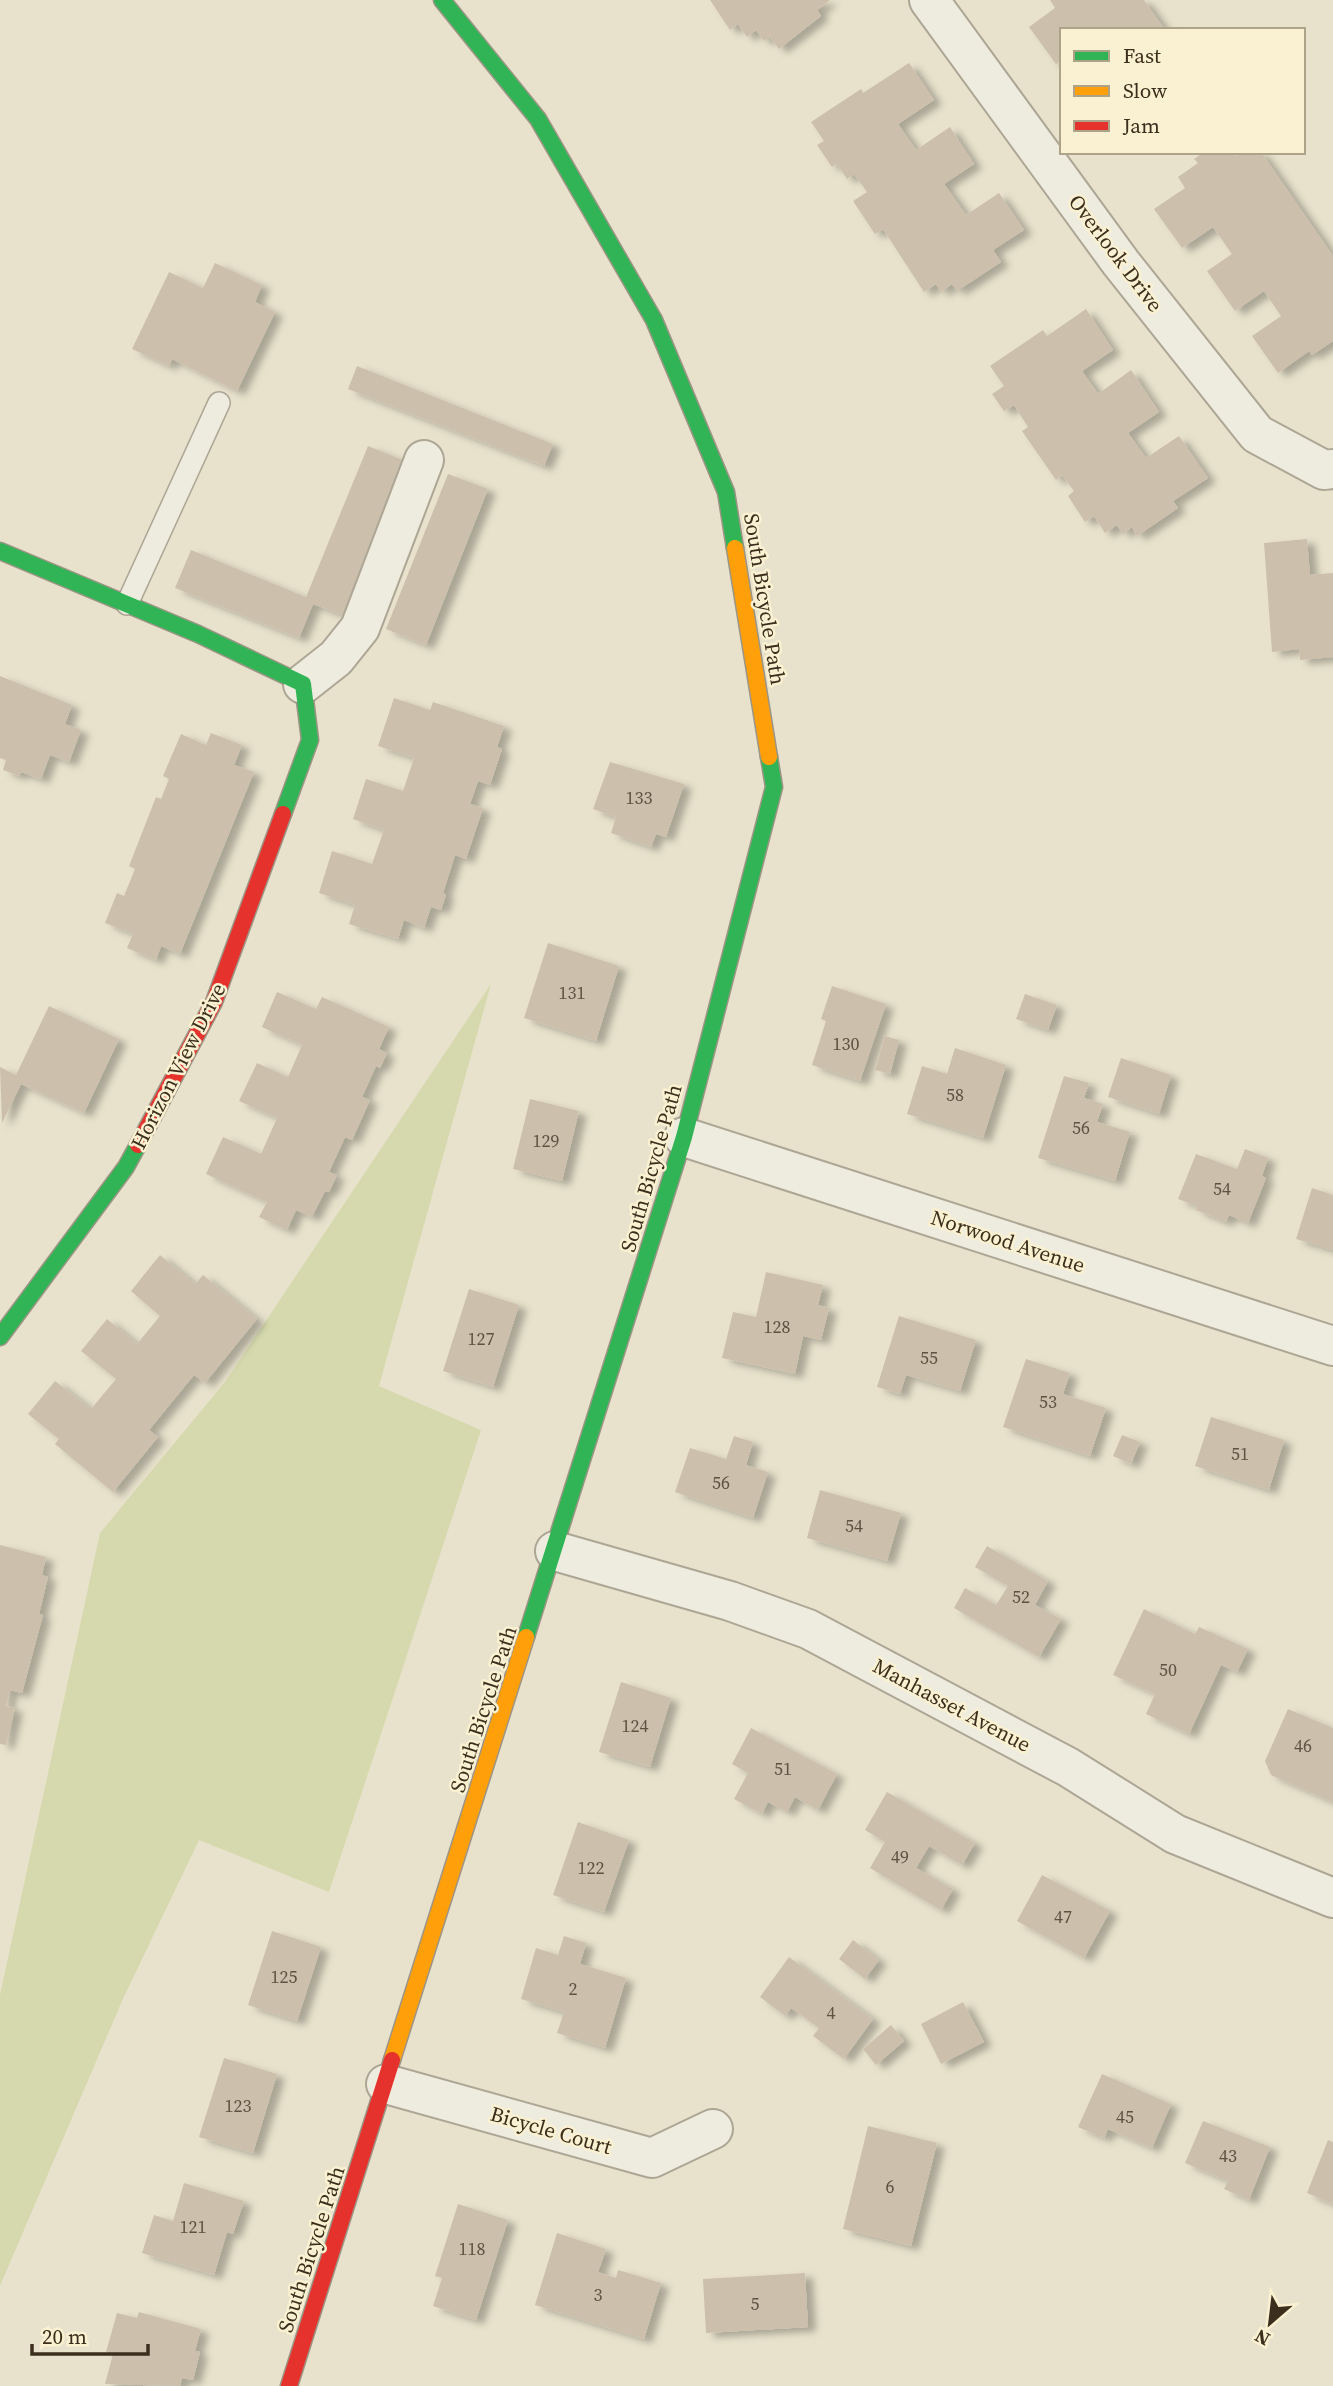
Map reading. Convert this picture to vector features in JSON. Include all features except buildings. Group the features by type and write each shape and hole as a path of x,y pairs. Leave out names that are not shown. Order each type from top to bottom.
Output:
{"street":[{"name":"South Bicycle Path","path":"289,2386 684,1137 774,787 726,492 654,320 538,119 442,0"},
{"name":"Overlook Drive","path":"929,0 1121,263 1257,434 1324,470 1333,469"},
{"path":"0,551 127,604 303,684 336,657 360,628 424,460"},
{"name":"Horizon View Drive","path":"0,1337 126,1167 214,1002 310,740 303,684"},
{"name":"Norwood Avenue","path":"684,1137 1333,1346"},
{"name":"Manhasset Avenue","path":"555,1551 730,1601 808,1629 1068,1767 1175,1834 1333,1898"},
{"name":"Bicycle Court","path":"386,2084 652,2158 713,2129"}],"lane":[{"path":"127,604 219,403"}],"green space":[{"path":"491,984 379,1386 481,1430 329,1892 199,1840 122,2001 0,2286 0,1995 100,1533 225,1382"}],"traffic: fast":[{"path":"442,0 538,119 654,320 726,492 735,548"},
{"path":"0,551 198,634 303,684 310,740 283,814"},
{"path":"526,1637 684,1137 774,787 769,757"},
{"path":"0,1337 126,1167 138,1145"}],"traffic: slow":[{"path":"735,548 769,757"},
{"path":"392,2060 526,1637"}],"traffic: jam":[{"path":"138,1145 214,1002 283,814"},
{"path":"289,2386 392,2060"}]}
